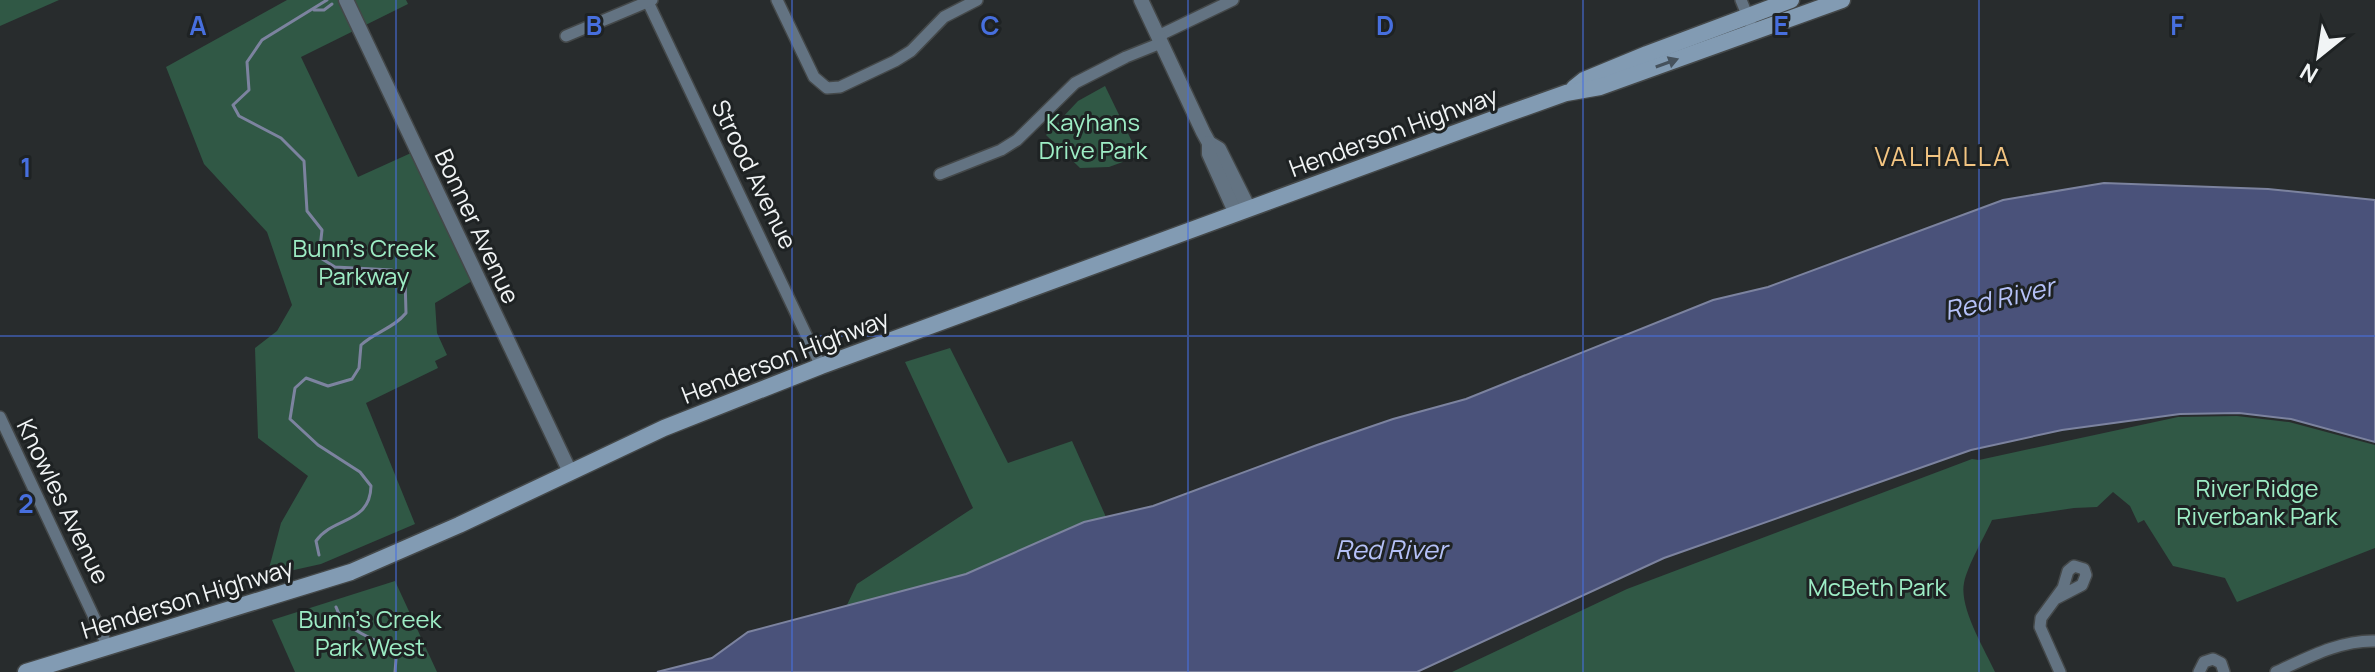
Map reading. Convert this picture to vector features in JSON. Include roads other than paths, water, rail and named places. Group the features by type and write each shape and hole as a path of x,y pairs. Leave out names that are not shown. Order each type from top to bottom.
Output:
{"main road":[{"name":"Henderson Highway","path":"26,672 351,572 459,525 664,428 821,366 1566,93 1600,87 1747,16 1791,0"},
{"name":"Henderson Highway","path":"1747,16 1842,0"}],"street":[{"name":"Bonner Avenue","path":"346,0 570,472"},
{"path":"777,0 814,77 827,88 840,87 895,61 911,51 944,17 977,0"},
{"path":"1141,0 1209,143 1219,149 1243,211"},
{"path":"940,174 1001,150 1017,140 1075,83 1233,0"},
{"path":"566,36 650,1"},
{"name":"Strood Avenue","path":"650,1 821,366"},
{"name":"Knowles Avenue","path":"0,417 108,647"},
{"path":"2055,599 2041,618 2040,627 2060,672"},
{"path":"2276,672 2335,648 2375,641"},
{"path":"2199,672 2204,662 2213,659 2221,663 2224,672"}],"water":[{"name":"Red River","path":"2104,183 2268,189 2375,200 2375,442 2291,419 2239,413 2180,414 2062,430 1971,450 1664,558 1417,672 657,672 712,658 748,632 966,574 1084,522 1153,506 1393,419 1466,399 1713,300 1768,287 2003,200"}],"waterway":[{"path":"319,555 316,541 332,527 358,514 365,507 371,486 360,472 318,445 290,419 295,388 306,378 328,386 352,379 359,368 361,345 406,313 405,278 392,270 335,267 319,257 322,230 307,211 304,161 281,138 239,116 233,105 249,90 247,62 262,40 327,0"},
{"path":"314,10 324,10 332,4"},
{"path":"336,607 351,627 391,647 396,659 395,672"}],"district":[{"name":"VALHALLA","path":"1943,156"}],"park label":[{"name":"Kayhans Drive Park","path":"1093,135"},
{"name":"Bunn's Creek Parkway","path":"364,261"},
{"name":"River Ridge Riverbank Park","path":"2257,501"},
{"name":"McBeth Park","path":"1877,586"},
{"name":"Bunn's Creek Park West","path":"370,632"}]}
